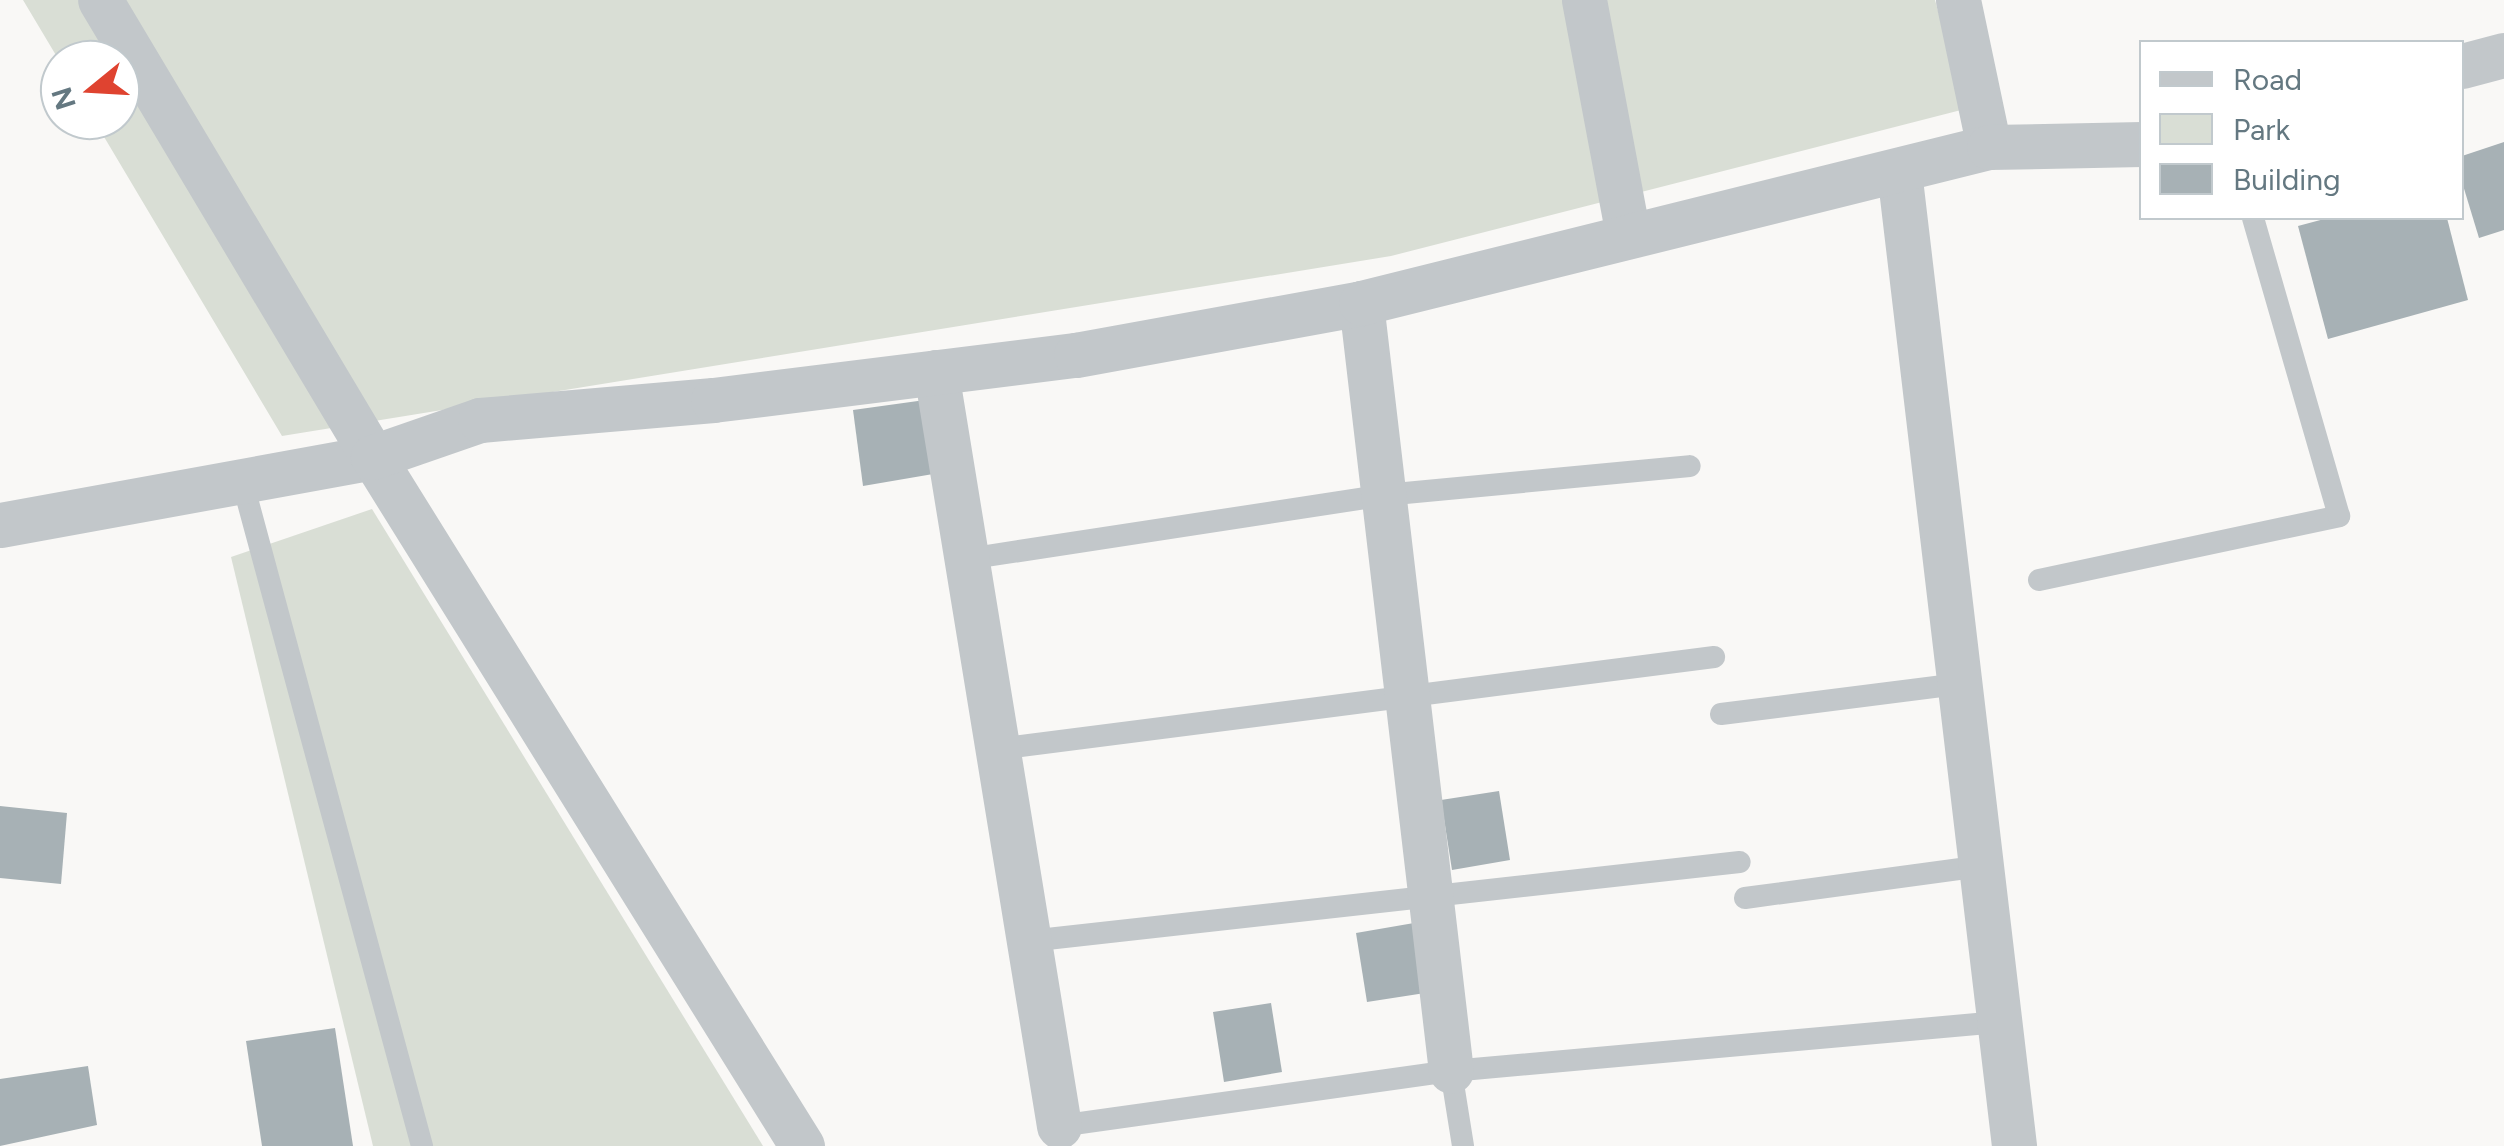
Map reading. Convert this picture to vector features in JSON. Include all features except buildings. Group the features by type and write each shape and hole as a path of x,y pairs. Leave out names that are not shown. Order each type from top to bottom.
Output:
{"street":[{"path":"100,0 373,457 802,1146"},
{"path":"1584,0 1628,236"},
{"path":"1958,0 1989,147"},
{"path":"2464,65 2504,55"},
{"path":"0,525 243,484 373,457 480,420 1076,355 1361,303 1989,147 2139,144"},
{"path":"1898,172 2014,1146"},
{"path":"1361,303 1451,1071"},
{"path":"936,372 1059,1126"}],"lane":[{"path":"2039,580 2340,516 2254,220"},
{"path":"967,559 1384,495 1690,466"},
{"path":"243,484 422,1146"},
{"path":"998,749 1714,657"},
{"path":"1721,714 1959,684"},
{"path":"1030,941 1430,892 1740,862"},
{"path":"1745,898 1981,866"},
{"path":"1059,1126 1451,1071 1999,1022"},
{"path":"1451,1071 1463,1146"}],"green space":[{"path":"23,0 1935,0 1965,109 1391,256 282,436 106,140 140,140 140,40 47,40"},
{"path":"372,509 763,1146 373,1146 231,557"}]}
